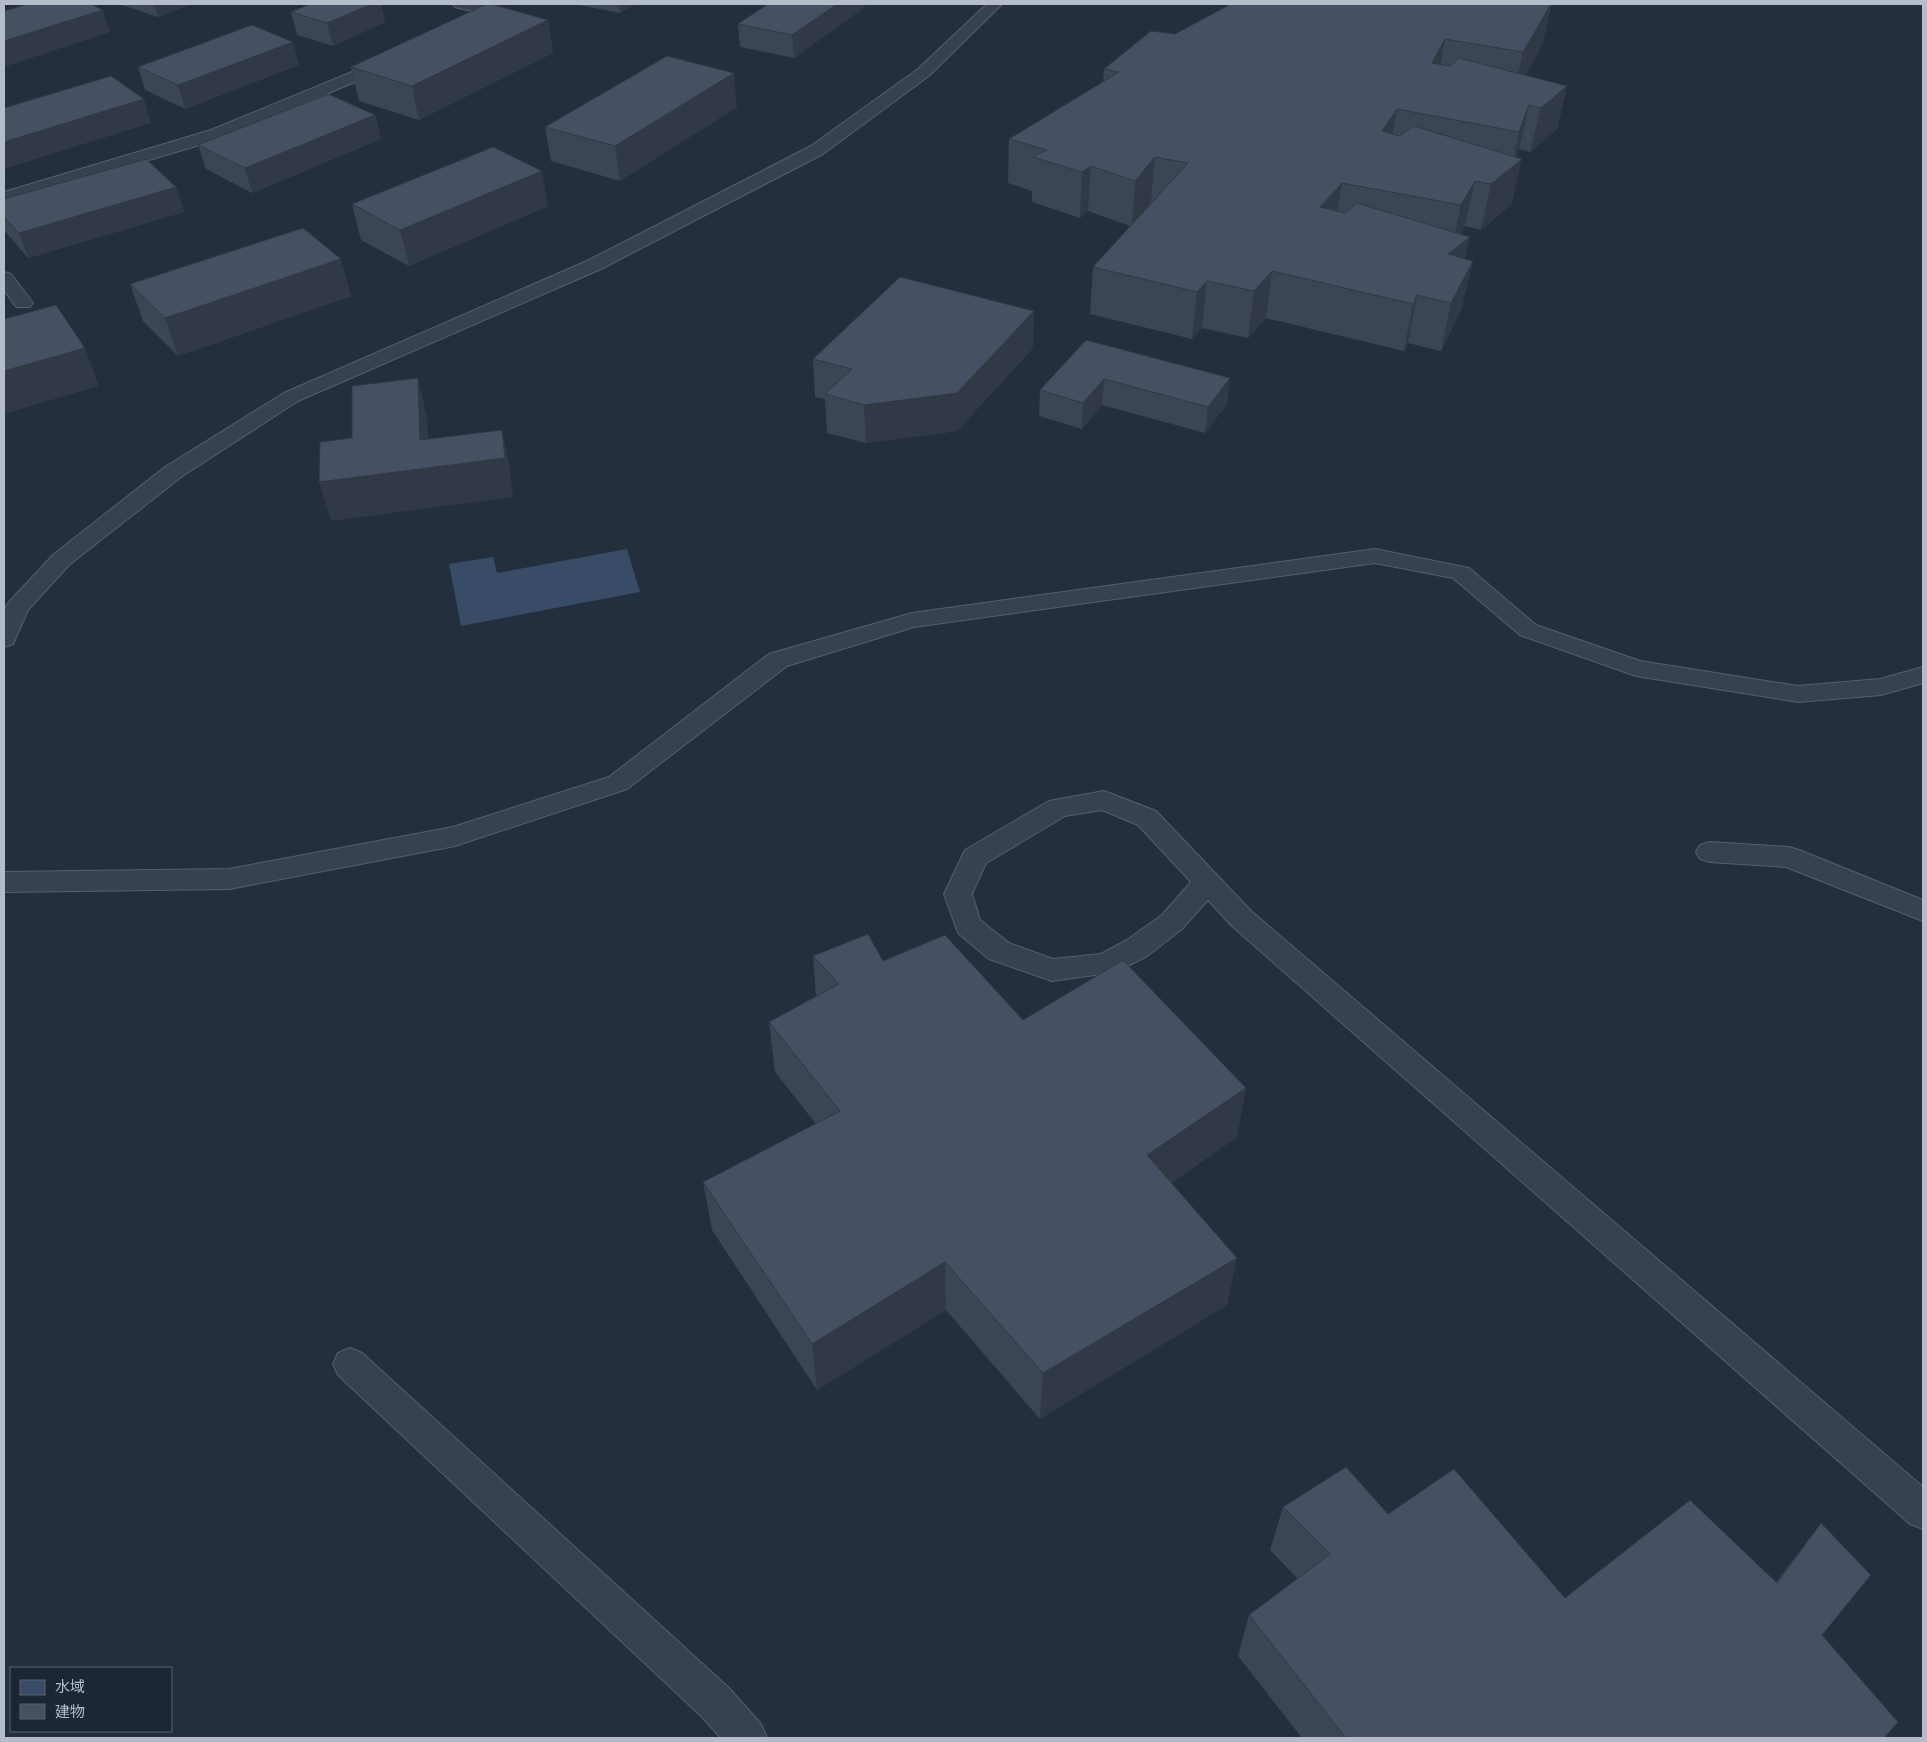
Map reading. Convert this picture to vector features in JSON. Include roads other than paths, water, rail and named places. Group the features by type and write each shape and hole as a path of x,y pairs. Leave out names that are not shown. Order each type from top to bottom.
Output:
{"lane":[{"path":"460,4 496,7"},
{"path":"4,639 17,607 60,560 173,472 291,397 594,265 817,150 924,72 995,4"},
{"path":"472,20 496,7"},
{"path":"4,198 217,134 402,56"},
{"path":"4,278 23,303"},
{"path":"4,882 229,879 455,836 618,783 778,660 912,620 1375,556 1461,573 1528,630 1636,668 1798,694 1881,687 1923,675"},
{"path":"1207,882 1172,922 1137,948 1106,964 1052,970 999,951 984,939 968,926 958,894 975,857 1058,808 1104,800 1147,818 1241,918 1923,1511"},
{"path":"1710,852 1789,858 1923,911"},
{"path":"350,1364 715,1702 747,1738"}],"water":[{"path":"627,549 640,592 461,626 449,564 493,557 497,573"}]}
